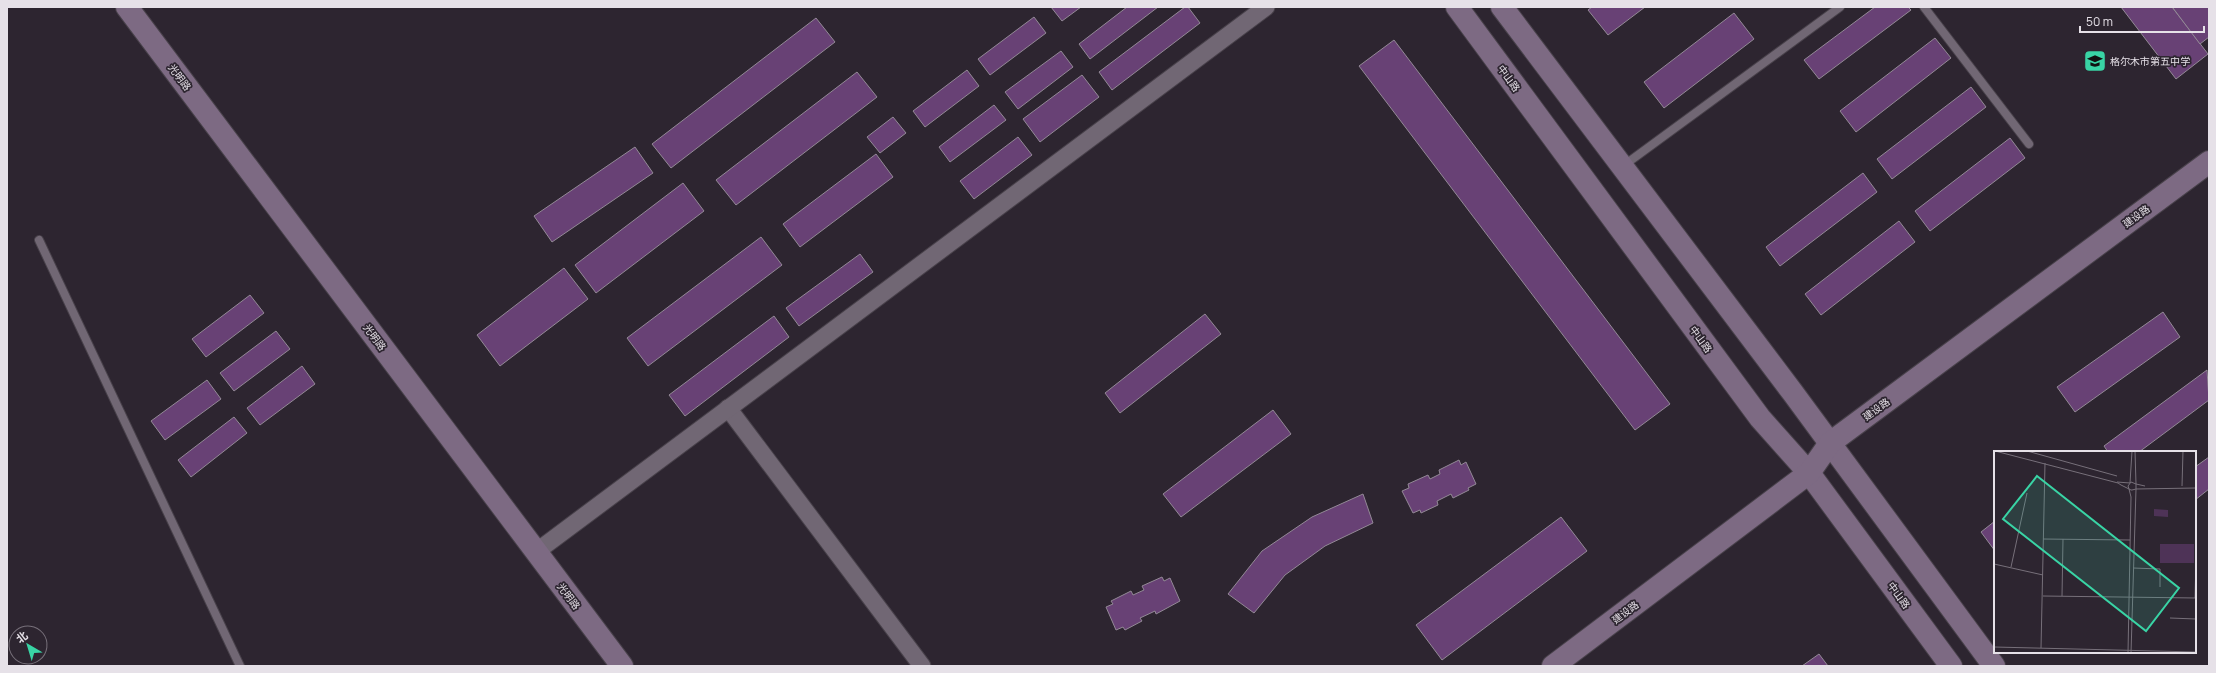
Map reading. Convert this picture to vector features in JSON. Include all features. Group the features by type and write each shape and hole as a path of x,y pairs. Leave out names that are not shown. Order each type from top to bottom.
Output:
{"street":[{"name":"光明路","path":"128,7 622,666"},
{"path":"536,552 1266,7"},
{"name":"中山路","path":"1457,7 1760,418 1809,473 1951,666"},
{"path":"1502,7 1830,443 1994,666"},
{"name":"建设路","path":"1553,666 1809,473 1830,443 2209,162"},
{"path":"728,408 922,666"}],"lane":[{"path":"1622,167 1840,7"},
{"path":"1924,7 2029,144"},
{"path":"39,240 240,666"}],"building":[{"path":"1051,7 1081,7 1062,21"},
{"path":"1127,7 1158,7 1090,59 1079,44"},
{"path":"1185,7 1188,7 1200,23 1112,90 1099,72"},
{"path":"1592,7 1645,7 1608,35 1588,10"},
{"path":"1875,7 1908,7 1911,10 1819,79 1804,60"},
{"path":"2121,7 2172,7 2208,54 2176,79"},
{"path":"2209,7 2209,37 2200,44 2173,8"},
{"path":"1734,13 1754,39 1664,108 1644,82"},
{"path":"1034,17 1046,33 990,75 978,59"},
{"path":"816,18 835,42 671,168 652,144"},
{"path":"1935,38 1951,58 1856,132 1840,111"},
{"path":"1394,40 1670,404 1635,430 1359,66"},
{"path":"1061,51 1073,67 1018,109 1005,92"},
{"path":"967,70 979,86 925,127 913,111"},
{"path":"857,72 877,97 736,205 716,180"},
{"path":"1082,75 1099,97 1040,142 1023,119"},
{"path":"1971,87 1986,107 1892,179 1877,159"},
{"path":"994,105 1006,120 950,162 939,147"},
{"path":"893,117 906,133 880,153 867,137"},
{"path":"1018,137 1032,155 974,199 960,181"},
{"path":"2010,138 2025,158 1930,231 1915,211"},
{"path":"635,147 653,173 552,242 534,216"},
{"path":"876,154 893,177 800,247 783,224"},
{"path":"1863,173 1877,192 1780,266 1766,247"},
{"path":"683,183 704,211 596,293 575,265"},
{"path":"1899,221 1915,242 1821,315 1805,294"},
{"path":"761,237 782,265 648,366 627,338"},
{"path":"860,254 873,272 799,326 786,308"},
{"path":"564,268 588,299 500,366 477,335"},
{"path":"250,295 264,313 206,357 192,339"},
{"path":"2163,312 2180,337 2075,412 2057,387"},
{"path":"1205,314 1221,334 1120,413 1105,393"},
{"path":"774,316 789,337 685,416 669,395"},
{"path":"276,331 290,349 234,391 220,373"},
{"path":"302,366 315,384 260,425 247,408"},
{"path":"2207,370 2209,400 2140,451 2107,451 2104,446"},
{"path":"207,380 221,399 165,440 151,421"},
{"path":"1273,410 1291,434 1181,517 1163,494"},
{"path":"234,417 247,433 191,477 178,460"},
{"path":"2209,457 2209,489 2196,499 2196,466"},
{"path":"1459,460 1461,465 1466,462 1476,484 1468,488 1469,490 1453,498 1451,494 1437,501 1438,505 1421,513 1420,510 1413,513 1402,491 1409,488 1408,484 1428,475 1430,479 1440,474 1439,470"},
{"path":"1363,494 1373,523 1325,546 1285,575 1254,613 1228,594 1262,551 1312,517"},
{"path":"1561,517 1587,551 1442,660 1416,625"},
{"path":"1994,522 1994,550 1981,532"},
{"path":"1162,577 1164,581 1170,578 1180,601 1156,614 1155,611 1140,618 1142,621 1125,630 1123,627 1116,630 1106,607 1113,604 1111,601 1131,591 1133,595 1144,590 1142,586"},
{"path":"1819,654 1828,666 1802,666"}],"place":[{"name":"格尔木市第五中学","path":"2095,61"}]}
